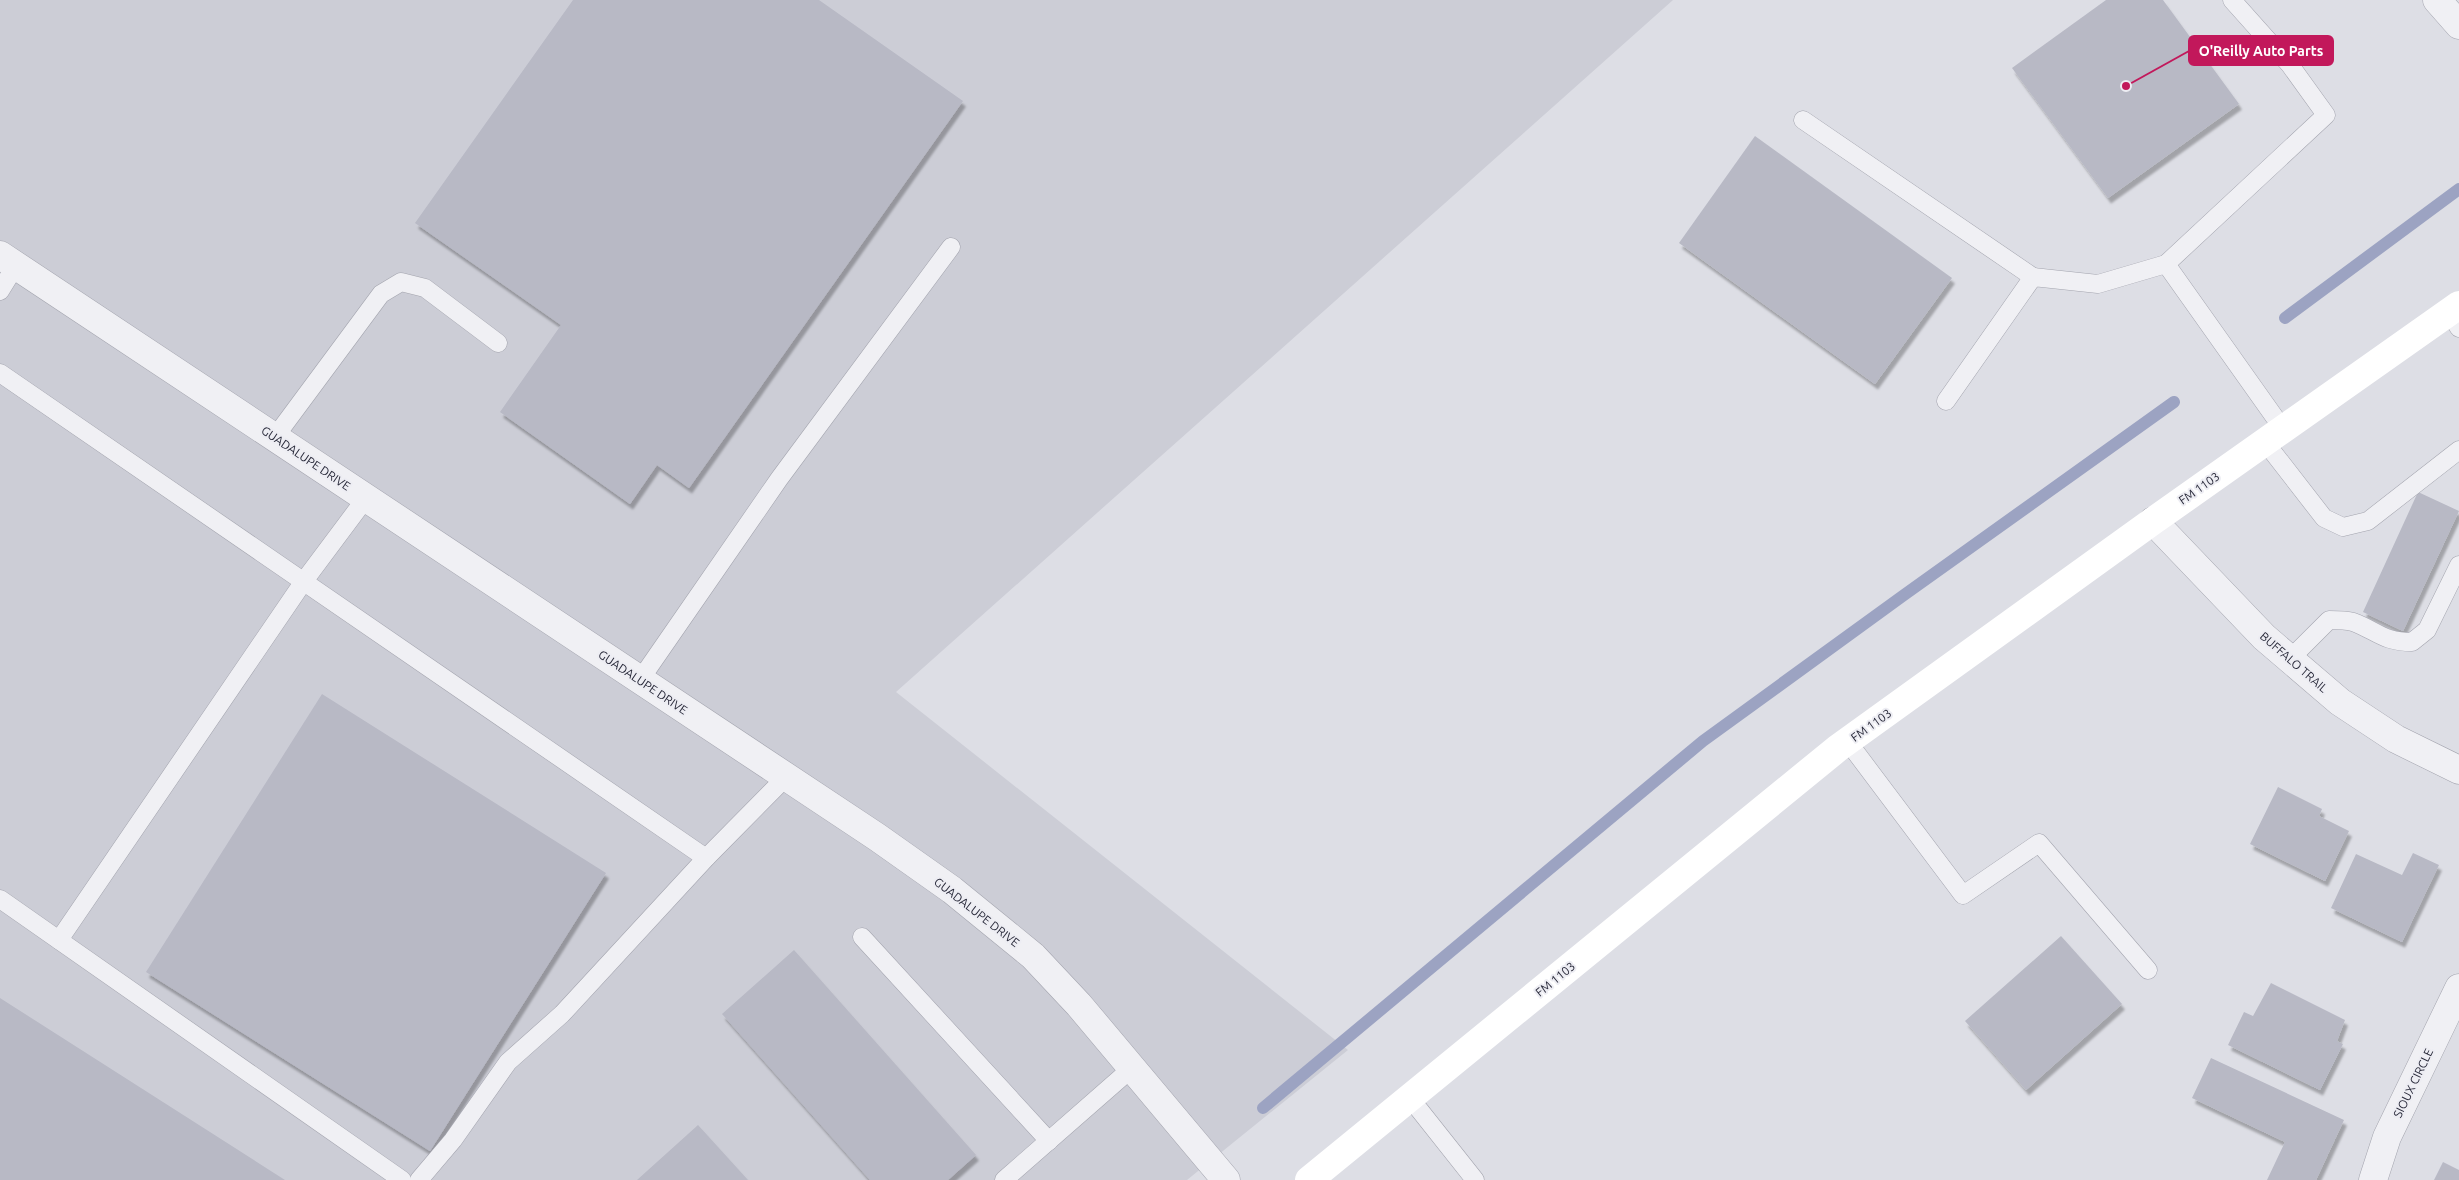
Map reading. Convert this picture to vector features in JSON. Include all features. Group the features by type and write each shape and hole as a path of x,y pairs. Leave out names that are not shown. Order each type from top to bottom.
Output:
{"main road":[{"name":"FM 1103","path":"1309,1180 1848,742 2153,521 2274,436 2456,315"}],"street":[{"path":"2436,0 2459,25"},
{"name":"GUADALUPE DRIVE","path":"8,260 786,777 952,890 1033,956 1079,1005 1226,1180"},
{"name":"BUFFALO TRAIL","path":"2153,521 2264,637 2340,702 2396,739 2459,770"},
{"name":"SIOUX CIRCLE","path":"2373,1180 2387,1137 2459,988"}],"lane":[{"path":"1803,120 2033,277 2098,284 2166,264 2326,115 2290,65 2232,0"},
{"path":"640,680 779,479 951,247"},
{"path":"0,291 8,260"},
{"path":"2166,264 2324,518 2343,527 2368,521 2459,450"},
{"path":"1946,401 2033,277"},
{"path":"275,437 381,294 402,282 425,288 498,343"},
{"path":"0,373 706,858"},
{"path":"59,940 304,581 366,498"},
{"path":"2290,659 2329,620 2352,622 2372,633 2397,642 2412,642 2426,630 2459,565"},
{"path":"1848,742 1963,895 2039,843 2148,970"},
{"path":"420,1180 453,1140 508,1062 562,1014 706,858 786,777"},
{"path":"0,899 402,1180"},
{"path":"862,937 1049,1141"},
{"path":"1004,1180 1132,1068"},
{"path":"1410,1098 1475,1180"}],"shaded area":[{"path":"0,0 1673,0 896,692 1348,1050 1187,1180 0,1180"}],"building":[{"path":"573,0 819,0 963,101 689,488 657,465 630,504 500,412 561,325 415,223"},
{"path":"2106,0 2163,0 2239,104 2108,198 2012,68"},
{"path":"1755,136 1952,278 1875,384 1679,243"},
{"path":"2418,492 2459,511 2403,631 2363,612"},
{"path":"322,694 606,873 430,1151 146,972"},
{"path":"2278,787 2322,809 2319,816 2349,831 2325,881 2250,844"},
{"path":"2413,853 2439,865 2402,942 2331,908 2356,854 2402,875"},
{"path":"2061,936 2122,1004 2026,1090 1965,1021"},
{"path":"794,950 976,1155 948,1180 870,1180 722,1014"},
{"path":"2271,983 2345,1020 2337,1041 2343,1044 2320,1090 2228,1045 2244,1012 2253,1016"},
{"path":"0,998 285,1180 0,1180"},
{"path":"2211,1058 2344,1120 2316,1180 2267,1180 2285,1142 2192,1098"},
{"path":"698,1125 748,1180 637,1180"},
{"path":"2443,1162 2459,1170 2459,1180 2434,1180"}],"waterway":[{"path":"2285,318 2459,189"},
{"path":"1263,1108 1703,741 2174,402"}],"place":[{"name":"O'Reilly Auto Parts","path":"2126,86"}]}
